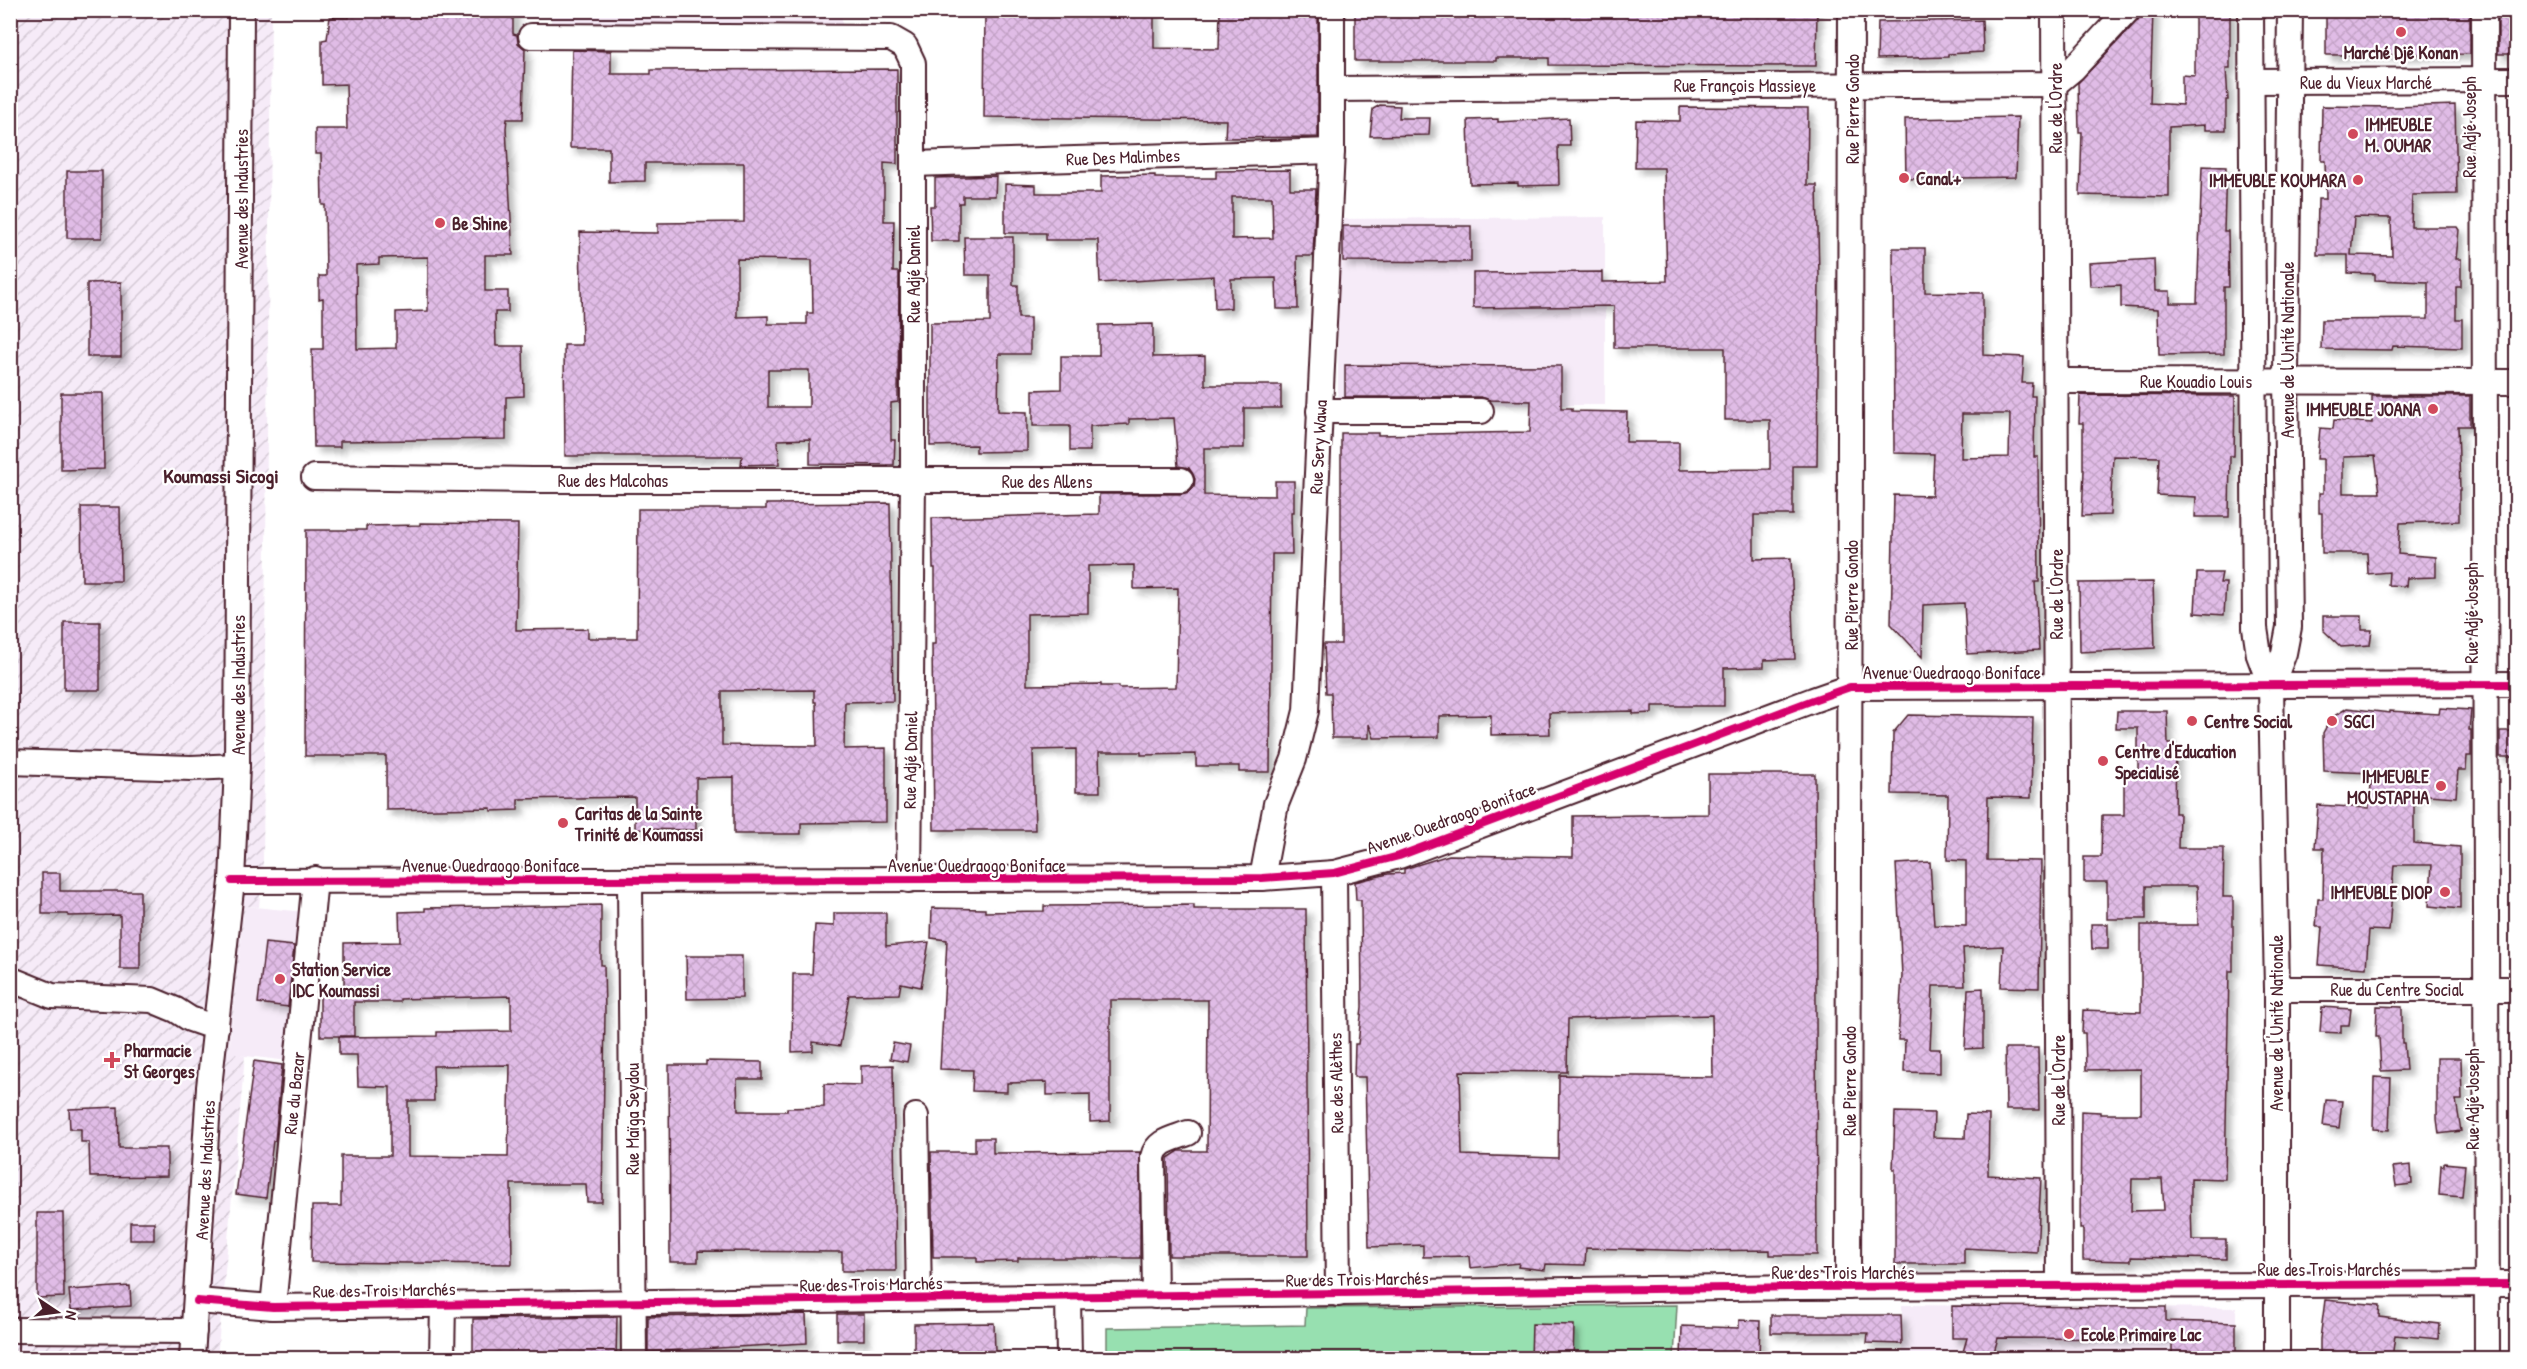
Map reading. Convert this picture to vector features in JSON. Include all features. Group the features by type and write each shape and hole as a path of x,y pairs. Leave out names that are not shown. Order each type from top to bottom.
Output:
{"street":[{"name":"Avenue des Industries","path":"192,1359 209,1087 232,881 237,766 242,10"},
{"name":"Rue Sery Wawa","path":"1262,878 1276,804 1301,735 1306,711 1332,151 1332,10"},
{"name":"Rue Pierre Gondo","path":"1848,1287 1851,10"},
{"name":"Rue de l'Ordre","path":"2054,10 2059,1286"},
{"path":"2055,84 2073,69 2128,10"},
{"name":"Avenue de l'Unité Nationale","path":"2251,10 2255,628 2259,655 2271,687 2277,989 2277,1359"},
{"name":"Avenue de l'Unité Nationale","path":"2271,687 2284,653 2289,627 2286,382 2290,10"},
{"name":"Rue Adjé Joseph","path":"2484,10 2487,1359"},
{"name":"Rue Adjé Daniel","path":"531,36 891,38 905,46 913,63 913,481 909,880"},
{"name":"Rue du Vieux Marché","path":"2252,81 2517,80"},
{"name":"Rue François Massieye","path":"1332,89 2055,84"},
{"name":"Rue Des Malimbes","path":"913,164 1332,151"},
{"name":"Rue Kouadio Louis","path":"2056,381 2517,382"},
{"path":"1319,411 1481,411"},
{"name":"Rue des Malcohas","path":"314,477 913,481"},
{"name":"Rue des Allens","path":"913,481 1181,480"},
{"name":"Avenue Ouedraogo Boniface","path":"232,881 1262,878 1334,873 1399,856 1813,699 1851,687 2057,688 2517,684"},
{"path":"10,762 191,768 237,766"},
{"name":"Rue des Alèthes","path":"1334,873 1338,1294"},
{"name":"Rue du Bazar","path":"273,1307 315,879"},
{"name":"Rue Maïga Seydou","path":"630,880 634,1359"},
{"path":"10,979 52,996 152,1000 190,1019 216,1028"},
{"name":"Rue du Centre Social","path":"2277,989 2517,989"},
{"path":"916,1116 919,1298"},
{"path":"1155,1296 1153,1157 1159,1144 1188,1133"},
{"name":"Rue des Trois Marchés","path":"197,1301 273,1307 1848,1287 2277,1283 2517,1284"},
{"path":"1068,1297 1069,1359"},
{"path":"442,1359 443,1304"},
{"path":"10,1330 194,1331"}],"shaded area":[{"path":"10,11 271,11 263,862 259,907 245,906 229,1053 245,1056 217,1358 11,1358"},
{"path":"551,11 842,11 842,30 551,33"},
{"path":"1605,217 1605,405 1338,406 1338,219"},
{"path":"245,906 305,912 289,1061 229,1054"},
{"name":"Ecole Primaire Lac","path":"1902,1305 2236,1308 2236,1358 1902,1358"}],"green space":[{"path":"1677,1305 1674,1358 1107,1358 1107,1328 1305,1325 1306,1308"}],"building":[{"path":"349,10 513,10 513,34 517,35 518,43 525,49 523,119 507,119 506,128 513,255 485,255 485,291 508,291 508,312 495,312 496,346 523,346 524,396 506,397 506,439 340,441 340,447 314,447 312,349 323,349 323,298 319,299 319,276 326,276 325,205 322,205 321,154 315,154 315,129 347,129 346,84 322,85 322,40 327,39 330,17 349,18","holes":["428,257 428,311 396,312 396,348 357,349 356,265 379,264 379,258"]},
{"path":"985,10 1154,10 1154,48 1219,49 1220,10 1318,10 1318,137 1225,138 1226,120 984,117"},
{"path":"1355,10 1817,10 1816,66 1549,65 1549,58 1496,58 1496,61 1355,61"},
{"path":"2143,10 2153,10 2150,103 2182,105 2182,75 2195,76 2195,11 2230,11 2230,68 2226,68 2228,100 2226,100 2226,130 2205,130 2205,125 2169,127 2169,197 2080,195 2082,132 2079,132 2078,83 2138,20"},
{"name":"Marché Djê Konan","path":"2326,10 2470,10 2470,54 2326,55"},
{"path":"2498,10 2517,10 2517,54 2498,54"},
{"path":"1982,20 1983,52 1948,54 1948,57 1877,59 1878,22"},
{"path":"572,50 611,51 611,74 651,74 651,70 897,69 897,164 884,163 884,221 894,221 893,272 899,272 898,402 891,403 891,440 895,440 894,465 810,464 810,439 778,440 779,464 741,465 742,456 565,456 564,345 582,345 580,232 658,233 658,223 744,222 744,163 645,163 645,181 609,182 609,148 570,148","holes":["737,259 812,260 813,313 807,313 807,324 768,324 768,316 737,317","768,370 809,370 809,407 768,407"]},
{"path":"1380,105 1400,106 1399,118 1430,118 1429,135 1370,136 1373,109"},
{"path":"2455,105 2457,194 2412,195 2411,227 2457,227 2459,230 2456,259 2461,259 2461,287 2456,287 2456,319 2462,319 2462,348 2393,346 2392,350 2321,349 2322,320 2428,319 2428,282 2375,280 2375,274 2348,273 2348,255 2317,255 2318,199 2326,199 2325,161 2321,161 2322,106","holes":["2354,217 2391,218 2392,256 2351,255"]},
{"path":"1680,107 1808,108 1807,185 1817,185 1819,276 1817,466 1793,466 1793,515 1754,515 1754,559 1791,558 1795,659 1764,660 1764,667 1724,668 1724,706 1652,706 1652,713 1633,714 1633,711 1549,713 1550,734 1491,735 1491,715 1439,716 1439,737 1374,738 1369,724 1369,738 1332,738 1331,693 1326,693 1324,644 1341,644 1341,433 1378,433 1378,435 1530,432 1531,401 1490,400 1481,397 1345,397 1345,365 1561,366 1561,408 1572,408 1572,411 1627,412 1626,442 1679,442 1679,470 1770,469 1770,420 1725,420 1725,348 1614,348 1614,306 1473,308 1473,273 1602,272 1602,282 1667,281 1664,168 1635,168 1636,120 1680,121"},
{"path":"2018,117 2016,177 1906,179 1905,119"},
{"path":"1569,118 1570,146 1558,146 1559,185 1470,184 1468,120 1498,119 1498,122"},
{"path":"2202,166 2226,167 2224,231 2228,231 2229,287 2224,287 2224,354 2159,355 2158,309 2121,307 2121,285 2090,286 2089,263 2154,259 2155,291 2170,291 2170,303 2197,303"},
{"path":"1290,170 1290,189 1316,189 1313,256 1297,256 1298,309 1277,309 1276,278 1231,279 1231,308 1215,309 1214,276 1100,283 1098,240 1046,240 1046,233 1005,233 1005,184 1036,185 1036,193 1101,193 1101,176 1155,175 1155,178 1216,178 1216,171","holes":["1232,197 1272,197 1273,238 1232,239"]},
{"path":"67,171 102,171 102,238 67,238"},
{"path":"996,176 995,196 963,196 963,203 959,203 959,241 931,241 930,206 935,206 935,178"},
{"path":"1343,226 1471,226 1471,262 1343,261"},
{"path":"964,237 1013,237 1013,285 1018,285 1018,318 1030,318 1030,354 999,354 998,411 1027,412 1027,451 976,452 976,445 930,446 930,323 990,322 990,275 965,275"},
{"path":"1893,248 1925,248 1925,292 1983,293 1983,355 2024,357 2022,383 2032,383 2031,396 2035,396 2034,457 2038,457 2039,582 2035,582 2039,650 1967,654 1964,603 1923,605 1922,657 1891,624 1894,495 1932,496 1934,454 1894,453","holes":["1962,414 2010,414 2009,457 1961,458"]},
{"path":"121,282 121,357 87,357 87,283"},
{"path":"1153,324 1153,357 1205,356 1205,385 1281,385 1281,408 1244,408 1244,448 1204,448 1204,495 1275,496 1275,481 1294,481 1294,512 1291,512 1292,554 1272,554 1270,772 1239,772 1239,766 1196,766 1196,754 1141,755 1141,752 1099,752 1100,792 1076,792 1076,749 1033,750 1035,830 934,830 932,644 935,644 935,568 933,568 932,518 1099,514 1099,494 1181,494 1189,492 1194,487 1195,479 1189,468 1178,466 1174,418 1129,419 1129,424 1090,426 1090,451 1070,451 1070,426 1033,426 1033,390 1061,389 1061,356 1099,356 1099,325","holes":["1134,565 1134,589 1178,588 1176,687 1119,688 1119,686 1101,686 1101,684 1027,685 1027,614 1088,613 1088,566"]},
{"path":"61,393 103,393 104,469 61,470"},
{"path":"2080,395 2235,396 2234,456 2230,456 2229,517 2195,517 2196,497 2157,495 2159,457 2113,456 2110,515 2082,516 2084,469 2083,423 2079,423"},
{"path":"2372,396 2470,396 2470,426 2458,426 2459,521 2400,523 2398,554 2436,557 2436,577 2407,578 2406,586 2388,585 2389,572 2368,574 2367,553 2322,553 2322,513 2319,513 2319,493 2323,493 2323,459 2317,459 2320,428 2333,429 2334,420 2372,423","holes":["2375,456 2380,493 2343,493 2343,457"]},
{"path":"890,503 893,701 845,702 844,749 886,748 886,822 801,823 801,834 734,834 734,777 696,778 696,830 635,829 635,797 518,799 518,810 491,811 491,808 386,810 386,756 305,756 306,530 366,530 366,526 420,525 420,523 518,524 516,630 588,629 588,638 637,638 638,509 766,509 766,504","holes":["814,690 814,702 816,702 817,746 722,745 722,691"]},
{"path":"81,507 120,507 121,581 82,581"},
{"path":"2197,573 2222,573 2220,583 2226,583 2224,615 2195,613"},
{"path":"2153,582 2155,648 2080,652 2079,583"},
{"path":"2323,616 2362,616 2362,630 2372,630 2370,645 2341,647 2323,630"},
{"path":"64,622 100,622 100,690 64,690"},
{"path":"2347,708 2390,713 2390,711 2439,714 2440,708 2471,710 2469,730 2471,730 2471,756 2467,756 2466,770 2458,770 2456,797 2414,794 2414,843 2460,847 2460,909 2429,906 2432,865 2394,865 2389,931 2369,930 2366,968 2319,965 2322,927 2316,927 2318,899 2323,899 2324,848 2315,848 2318,805 2369,808 2372,773 2324,771 2323,733 2331,718"},
{"path":"2117,711 2167,711 2168,744 2176,744 2175,813 2179,813 2178,848 2224,848 2223,897 2233,897 2233,971 2229,971 2225,1179 2191,1178 2191,1206 2192,1240 2226,1240 2226,1259 2131,1257 2131,1261 2083,1260 2083,1229 2080,1229 2081,1111 2100,1112 2100,1114 2141,1114 2141,1069 2086,1070 2085,1033 2082,1033 2083,1010 2141,1012 2141,925 2198,925 2197,886 2146,886 2146,919 2107,919 2107,882 2084,882 2084,857 2101,857 2102,815 2124,815 2124,776 2138,776 2138,728 2116,728","holes":["2132,1179 2162,1179 2164,1210 2131,1211"]},
{"path":"1908,715 2033,717 2031,798 1988,797 1987,860 2041,861 2039,988 2001,987 2003,946 1963,948 1965,986 1933,986 1930,1049 1940,1049 1940,1073 1904,1072 1905,1040 1898,1040 1902,975 1896,864 1930,862 1934,925 1966,926 1966,861 1947,860 1948,795 1892,794 1893,733"},
{"path":"2500,731 2517,731 2517,757 2500,757"},
{"path":"1708,774 1815,774 1817,1255 1770,1255 1770,1250 1586,1248 1585,1265 1546,1264 1545,1270 1518,1267 1519,1263 1470,1268 1469,1256 1423,1257 1423,1245 1369,1247 1365,1077 1354,1077 1355,1044 1358,1044 1362,1007 1361,900 1356,900 1355,882 1388,874 1404,873 1404,869 1449,855 1573,857 1573,816 1708,814","holes":["1712,1015 1713,1077 1559,1075 1558,1158 1462,1155 1460,1071 1567,1072 1568,1019"]},
{"path":"42,873 60,873 60,891 140,891 140,969 120,969 120,915 42,914"},
{"path":"601,905 601,965 604,965 605,1012 602,1202 587,1202 586,1184 511,1184 512,1264 311,1262 312,1206 341,1206 341,1156 390,1156 390,1087 358,1086 357,1055 339,1055 339,1037 437,1036 437,1032 511,1031 511,996 354,1002 354,1036 320,1036 320,991 344,991 344,943 400,942 399,912 425,911 425,908","holes":["510,1065 508,1157 408,1156 408,1101 434,1101 433,1066"]},
{"path":"1194,905 1194,909 1306,909 1308,1256 1169,1256 1168,1158 1179,1151 1207,1151 1208,1000 1110,1000 1110,1121 1090,1122 1090,1094 1047,1095 1047,1082 1007,1083 1007,1092 972,1091 973,1070 940,1069 947,940 931,938 932,908 985,909 985,912 1044,911 1044,906"},
{"path":"834,913 886,913 886,946 929,942 921,987 901,983 899,994 849,995 840,1046 813,1042 813,1051 792,1052 793,974 812,974 815,925 834,926"},
{"path":"2091,924 2108,924 2108,949 2092,949"},
{"path":"265,943 294,946 288,1007 258,1003"},
{"path":"686,956 742,956 742,998 687,999"},
{"path":"1983,988 1983,1048 1965,1049 1968,989"},
{"path":"2377,1006 2402,1007 2402,1043 2404,1043 2406,1070 2381,1071 2379,1037 2376,1037"},
{"path":"2322,1007 2351,1009 2349,1025 2341,1025 2341,1033 2320,1032"},
{"path":"893,1043 910,1046 907,1062 890,1059"},
{"path":"2005,1048 2038,1048 2039,1110 2006,1110"},
{"path":"2437,1058 2461,1058 2462,1100 2456,1100 2461,1131 2439,1134"},
{"path":"254,1061 282,1065 275,1141 273,1141 266,1198 236,1194"},
{"path":"706,1061 762,1062 762,1079 737,1079 738,1111 787,1111 787,1108 824,1107 824,1084 861,1085 861,1066 893,1065 896,1271 842,1271 842,1252 698,1251 698,1262 670,1262 669,1065 706,1065"},
{"path":"2374,1077 2391,1078 2389,1130 2373,1129"},
{"path":"2326,1100 2342,1101 2339,1128 2323,1126"},
{"path":"118,1107 119,1148 167,1148 167,1176 90,1177 89,1142 81,1142 81,1129 70,1129 69,1109"},
{"path":"1895,1112 1934,1113 1933,1137 1965,1138 1966,1114 1989,1115 1988,1175 2041,1178 2037,1252 1964,1248 1964,1264 1895,1264 1895,1169 1893,1169"},
{"path":"975,1138 993,1138 993,1153 1140,1152 1140,1258 1018,1258 1018,1261 977,1262 977,1257 933,1257 931,1152 975,1152"},
{"path":"2444,1163 2465,1165 2462,1197 2439,1195 2441,1165 2444,1166"},
{"path":"2411,1165 2412,1184 2396,1186 2393,1167"},
{"path":"37,1213 63,1213 64,1297 37,1298"},
{"path":"130,1222 154,1222 154,1240 130,1240"},
{"path":"130,1286 131,1306 71,1310 69,1290"},
{"path":"2325,1300 2380,1305 2379,1317 2440,1324 2439,1339 2395,1335 2392,1359 2320,1359"},
{"path":"1952,1306 2166,1307 2166,1321 2236,1323 2236,1359 2172,1359 2172,1339 1998,1338 1992,1359 1961,1359 1967,1338 1952,1338"},
{"path":"806,1314 807,1343 648,1352 648,1317"},
{"path":"837,1314 864,1314 864,1340 837,1340"},
{"path":"1771,1315 1901,1315 1902,1344 1867,1343 1868,1333 1771,1333"},
{"path":"617,1317 616,1356 473,1359 473,1319"},
{"path":"1739,1320 1760,1321 1759,1359 1681,1359 1682,1326 1739,1328"},
{"path":"994,1323 995,1351 914,1353 914,1324"},
{"path":"1532,1324 1574,1325 1573,1359 1531,1359"}],"cycle path":[{"path":"232,881 1262,878 1334,873 1399,856 1850,687 2516,684"},
{"path":"197,1301 273,1307 1799,1287 2516,1284"}],"place":[{"name":"Marché Djê Konan","path":"2401,32"},
{"name":"IMMEUBLE M. OUMAR","path":"2353,134"},
{"name":"Canal+","path":"1904,178"},
{"name":"IMMEUBLE KOUMARA","path":"2358,180"},
{"name":"Be Shine","path":"440,223"},
{"name":"IMMEUBLE JOANA","path":"2433,409"},
{"name":"Centre Social","path":"2192,721"},
{"name":"SGCI","path":"2332,721"},
{"name":"Centre d'Education Specialisé","path":"2103,761"},
{"name":"IMMEUBLE MOUSTAPHA","path":"2441,786"},
{"name":"Caritas de la Sainte Trinité de Koumassi","path":"563,823"},
{"name":"IMMEUBLE DIOP","path":"2445,892"},
{"name":"Station Service IDC Koumassi","path":"280,979"},
{"name":"Pharmacie St Georges","path":"112,1060"},
{"name":"Ecole Primaire Lac","path":"2069,1334"}],"district":[{"name":"Koumassi Sicogi","path":"221,475"}]}
